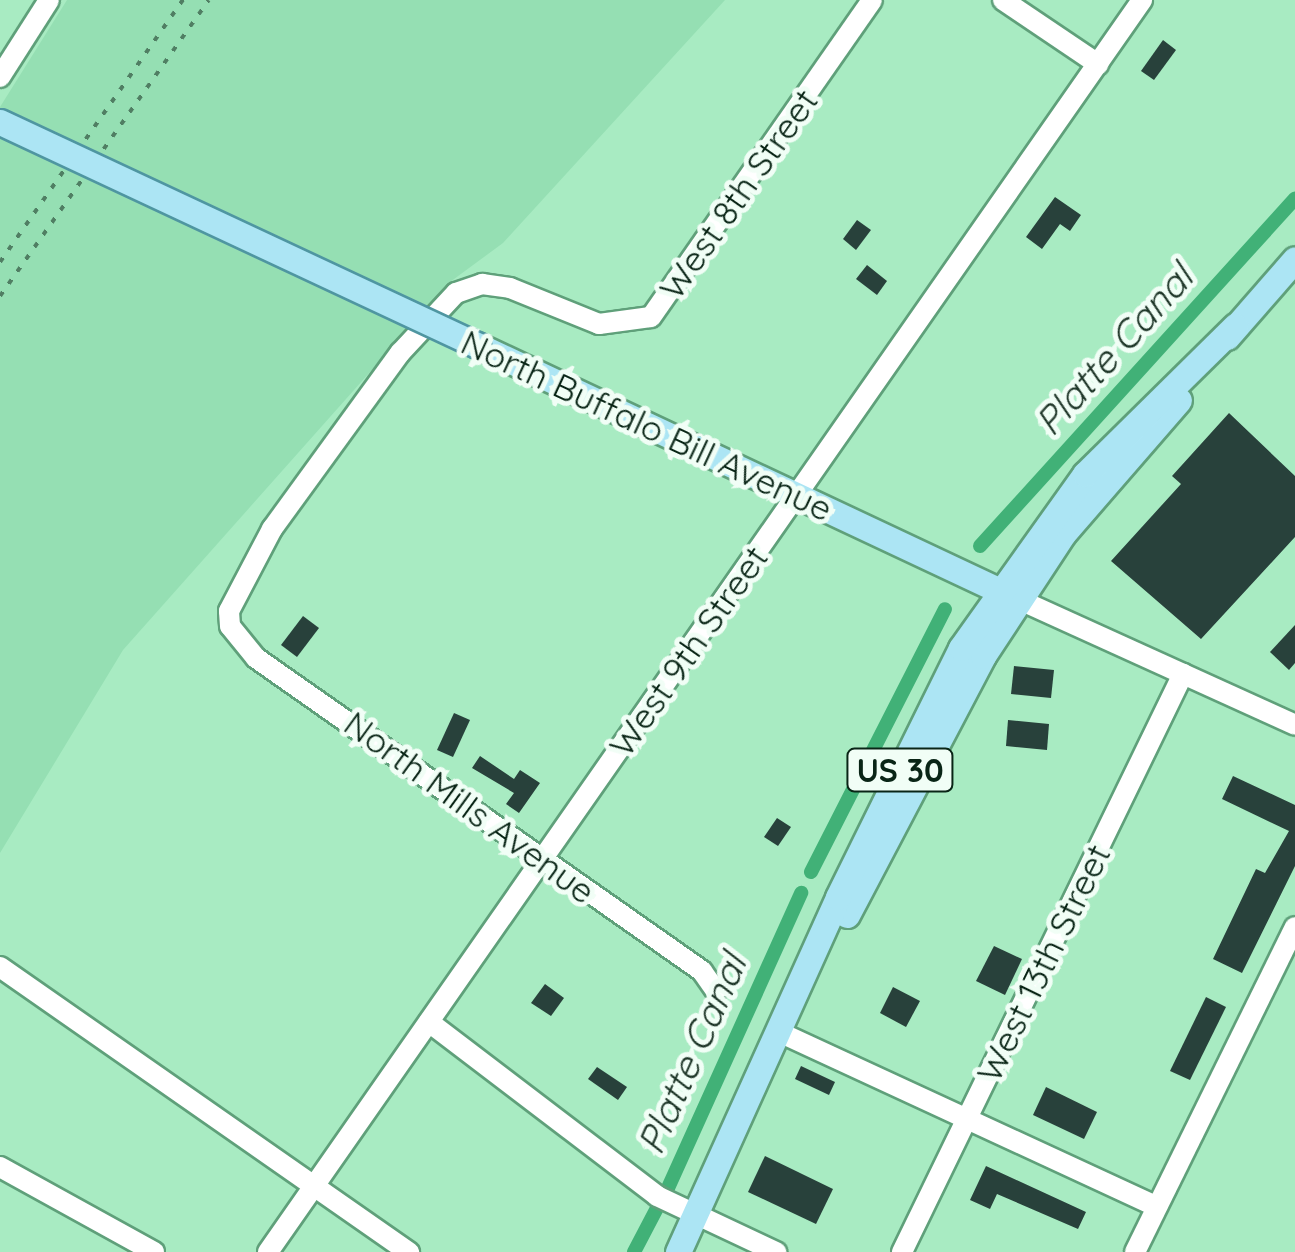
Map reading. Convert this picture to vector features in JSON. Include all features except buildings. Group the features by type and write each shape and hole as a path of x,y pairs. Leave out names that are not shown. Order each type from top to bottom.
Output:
{"main road":[{"name":"North Buffalo Bill Avenue","path":"0,122 1009,595"},
{"name":"US 30","path":"678,1252 782,1033 1009,595 1295,259"}],"street":[{"path":"0,77 49,0"},
{"name":"West 8th Street","path":"230,620 232,595 272,529 400,353 456,293 482,284 510,288 599,324 651,317 872,0"},
{"path":"1004,0 1098,64"},
{"name":"West 9th Street","path":"268,1252 1142,0"},
{"name":"North Buffalo Bill Avenue","path":"1009,595 1295,726"},
{"name":"North Mills Avenue","path":"230,620 256,658 702,971 716,991"},
{"name":"West 13th Street","path":"902,1252 1183,674"},
{"path":"1135,1252 1295,927"},
{"path":"0,967 409,1252"},
{"path":"429,1022 657,1196 776,1252"},
{"path":"782,1033 1157,1207"},
{"path":"0,1167 154,1252"}],"shaded area":[{"path":"67,0 725,0 503,243 450,282 123,650 0,853 0,107"}],"waterway":[{"name":"Platte Canal","path":"980,546 1295,199"},
{"name":"Platte Canal","path":"811,872 945,609"},
{"name":"Platte Canal","path":"668,1188 801,893"},
{"path":"634,1252 657,1208"}],"railway":[{"path":"0,262 183,0"},
{"path":"0,296 209,0"}]}
